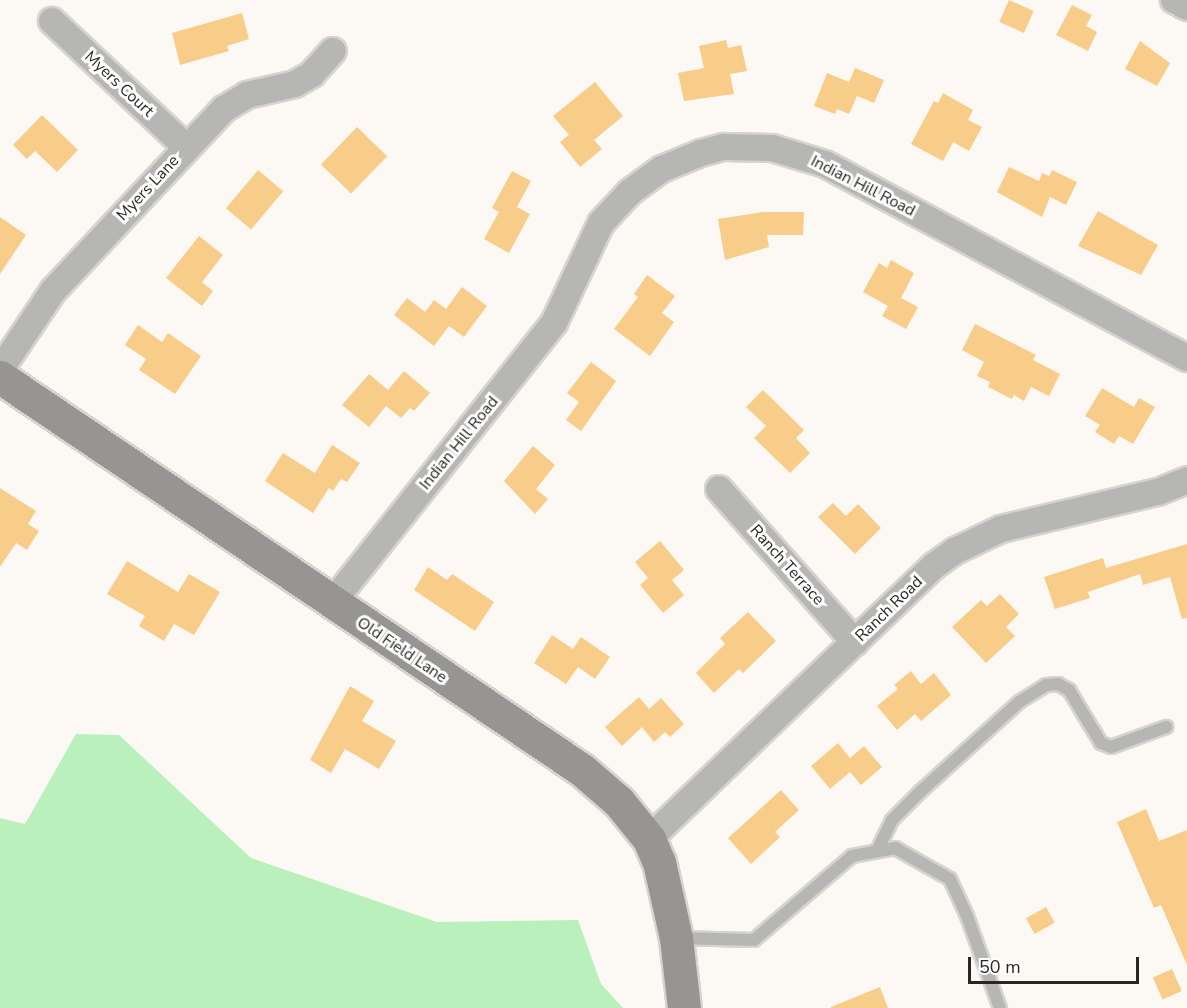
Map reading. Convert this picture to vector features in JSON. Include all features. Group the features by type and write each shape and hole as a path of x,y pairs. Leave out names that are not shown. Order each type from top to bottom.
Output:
{"street":[{"path":"1174,0 1187,7"},
{"name":"Myers Court","path":"52,21 186,147"},
{"name":"Myers Lane","path":"0,370 53,291 224,109 247,95 295,84 312,74 333,51"},
{"name":"Indian Hill Road","path":"332,603 554,323 601,223 630,192 662,169 701,153 724,147 772,148 825,164 1187,358"},
{"name":"Old Field Lane","path":"0,377 582,770 619,802 650,839 666,886 676,938 684,1008"},
{"name":"Ranch Road","path":"650,839 934,566 982,537 1049,515 1158,492 1187,480"},
{"name":"Ranch Terrace","path":"719,489 855,642"}],"lane":[{"path":"877,851 892,820 921,791 1019,702 1046,685 1058,684 1069,690 1101,743 1111,747 1166,727"},
{"path":"676,938 754,940 852,856 895,848 950,879 967,915 1000,1008"}],"green space":[{"path":"76,734 119,735 251,858 437,922 578,920 601,984 623,1008 0,1008 0,818 25,824"}],"building":[{"path":"1009,0 1034,11 1024,33 999,22"},
{"path":"1072,5 1092,15 1086,26 1097,32 1088,51 1056,35"},
{"path":"242,13 249,39 227,46 229,51 180,65 172,33"},
{"path":"726,40 728,48 741,45 747,71 730,74 734,94 684,101 678,73 704,68 699,46"},
{"path":"1140,41 1170,63 1157,86 1125,69"},
{"path":"855,68 884,80 874,103 857,96 849,114 837,109 835,114 814,106 827,73 849,82"},
{"path":"595,82 623,116 594,140 602,149 580,167 560,142 569,135 553,116"},
{"path":"943,93 973,110 968,120 982,127 969,151 953,142 943,161 911,144 934,101 938,103"},
{"path":"42,115 78,150 57,172 35,151 27,159 13,145"},
{"path":"357,127 387,156 351,194 321,164"},
{"path":"1009,167 1039,181 1042,173 1049,176 1052,170 1077,182 1066,205 1050,197 1042,217 997,192"},
{"path":"258,170 283,191 251,230 226,208"},
{"path":"512,171 531,181 517,207 530,214 509,253 484,239 499,212 492,208"},
{"path":"1098,211 1158,245 1141,275 1078,246"},
{"path":"763,212 804,212 803,235 767,235 769,247 725,260 718,219"},
{"path":"0,217 26,235 0,274"},
{"path":"199,236 223,255 202,282 213,291 202,306 166,278"},
{"path":"891,260 914,273 901,298 918,307 906,329 882,316 888,306 863,292 879,263 887,268"},
{"path":"647,275 675,296 662,313 674,322 650,356 614,329 638,297 634,294"},
{"path":"462,287 487,306 464,337 449,326 434,346 394,315 407,298 425,312 434,300 446,309"},
{"path":"975,324 1036,355 1033,360 1060,374 1049,396 1031,387 1024,401 1014,395 1012,399 988,387 990,382 977,376 984,362 962,350"},
{"path":"138,325 162,342 168,333 201,356 175,394 139,370 146,359 125,345"},
{"path":"591,362 616,381 581,431 566,420 579,402 567,393"},
{"path":"404,371 430,393 414,411 410,408 401,418 386,406 369,427 342,405 369,374 388,390"},
{"path":"1102,388 1134,407 1139,398 1155,407 1133,444 1119,436 1114,444 1095,432 1100,425 1085,416"},
{"path":"763,390 804,430 796,438 810,453 790,473 754,438 766,426 746,407"},
{"path":"332,445 360,463 347,482 341,479 333,491 329,488 313,513 265,481 283,453 315,473"},
{"path":"533,446 555,465 536,489 548,499 535,514 504,481"},
{"path":"0,488 36,511 28,524 39,531 27,550 16,543 0,567"},
{"path":"833,503 846,516 858,504 881,528 855,554 818,517"},
{"path":"660,541 684,570 672,580 684,595 663,613 640,585 648,578 635,562"},
{"path":"1187,544 1187,618 1182,619 1170,577 1143,585 1140,574 1088,592 1090,598 1055,609 1044,577 1103,558 1106,568"},
{"path":"127,561 178,592 189,574 220,592 194,635 174,624 164,641 139,626 145,616 107,594"},
{"path":"428,567 447,580 452,574 494,602 475,631 414,590"},
{"path":"1000,594 1019,614 1006,627 1015,636 986,663 952,627 981,600 987,606"},
{"path":"748,612 776,641 743,673 739,669 714,693 696,673 725,644 720,638"},
{"path":"552,635 573,649 581,637 610,657 595,679 578,667 566,684 534,663"},
{"path":"911,671 921,684 934,673 951,695 921,721 915,714 897,730 877,706 898,689 894,685"},
{"path":"350,686 374,701 362,721 396,741 379,769 345,749 331,773 310,760"},
{"path":"639,697 649,709 661,698 684,724 670,737 665,732 654,742 642,727 622,746 605,727"},
{"path":"838,743 850,758 864,746 882,767 861,785 850,772 830,789 811,766"},
{"path":"781,790 799,810 775,832 780,837 751,864 728,838"},
{"path":"1146,809 1159,841 1187,830 1187,965 1161,905 1154,908 1117,822"},
{"path":"1046,907 1055,923 1035,934 1026,918"},
{"path":"1172,969 1182,991 1163,999 1153,978"},
{"path":"880,987 888,1008 831,1008 831,1007"}]}
